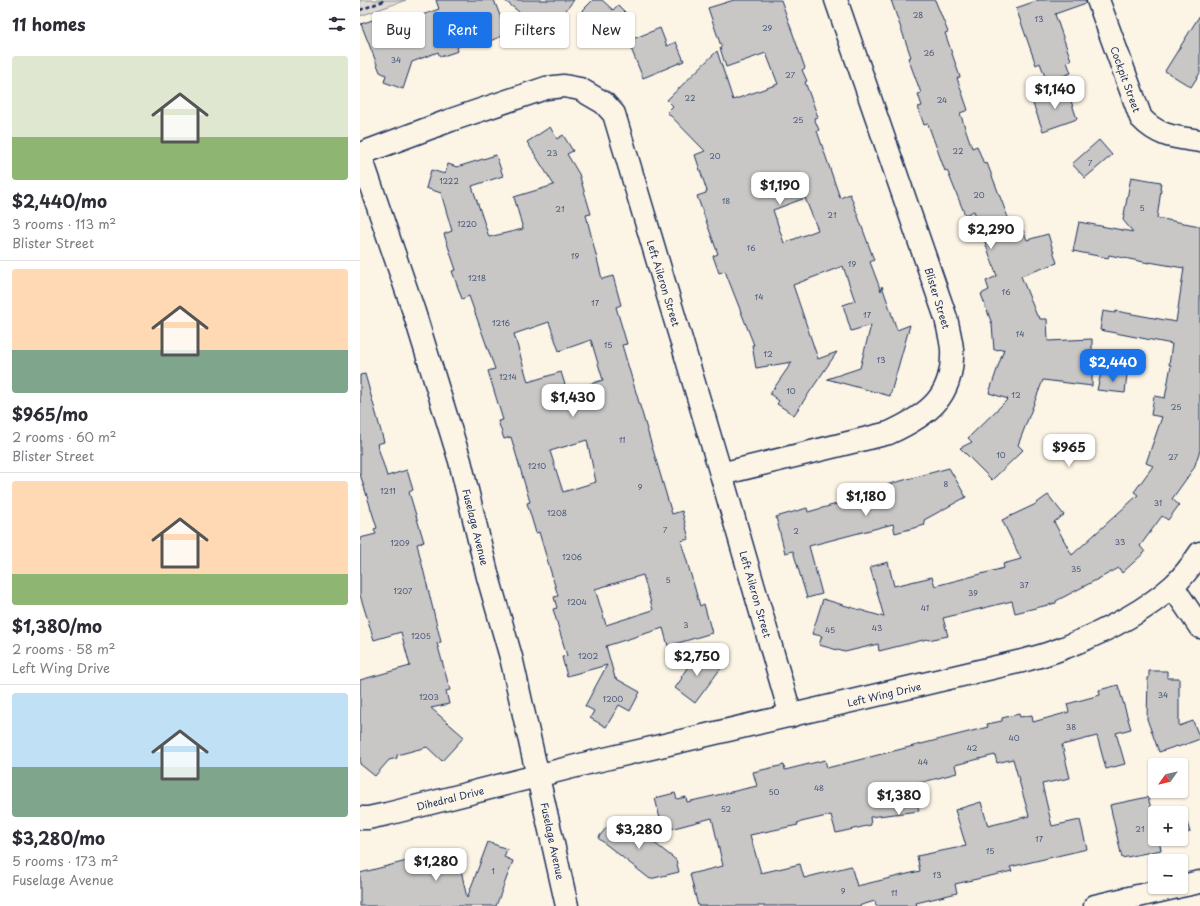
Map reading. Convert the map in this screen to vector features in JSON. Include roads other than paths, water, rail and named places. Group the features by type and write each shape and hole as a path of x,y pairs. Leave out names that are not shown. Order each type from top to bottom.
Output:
{"street":[{"name":"Blister Street","path":"721,474 888,433 909,424 928,411 943,393 951,372 952,348 946,318 836,0"},
{"name":"Cockpit Street","path":"1098,0 1141,118 1154,130 1163,134 1200,141"},
{"name":"Left Aileron Street","path":"360,154 450,120 546,88 564,86 580,89 604,103 614,114 791,716"},
{"name":"Fuselage Avenue","path":"360,154 414,312 460,461 488,577 511,657 539,776 567,906"},
{"name":"Left Wing Drive","path":"539,776 592,762 1022,661 1065,648 1103,631 1138,612 1172,587 1188,570 1200,553"},
{"path":"1172,587 1200,627"},
{"name":"Dihedral Drive","path":"360,818 387,814 539,776"},
{"path":"1188,885 1200,882"},
{"path":"1095,906 1148,894"}]}
